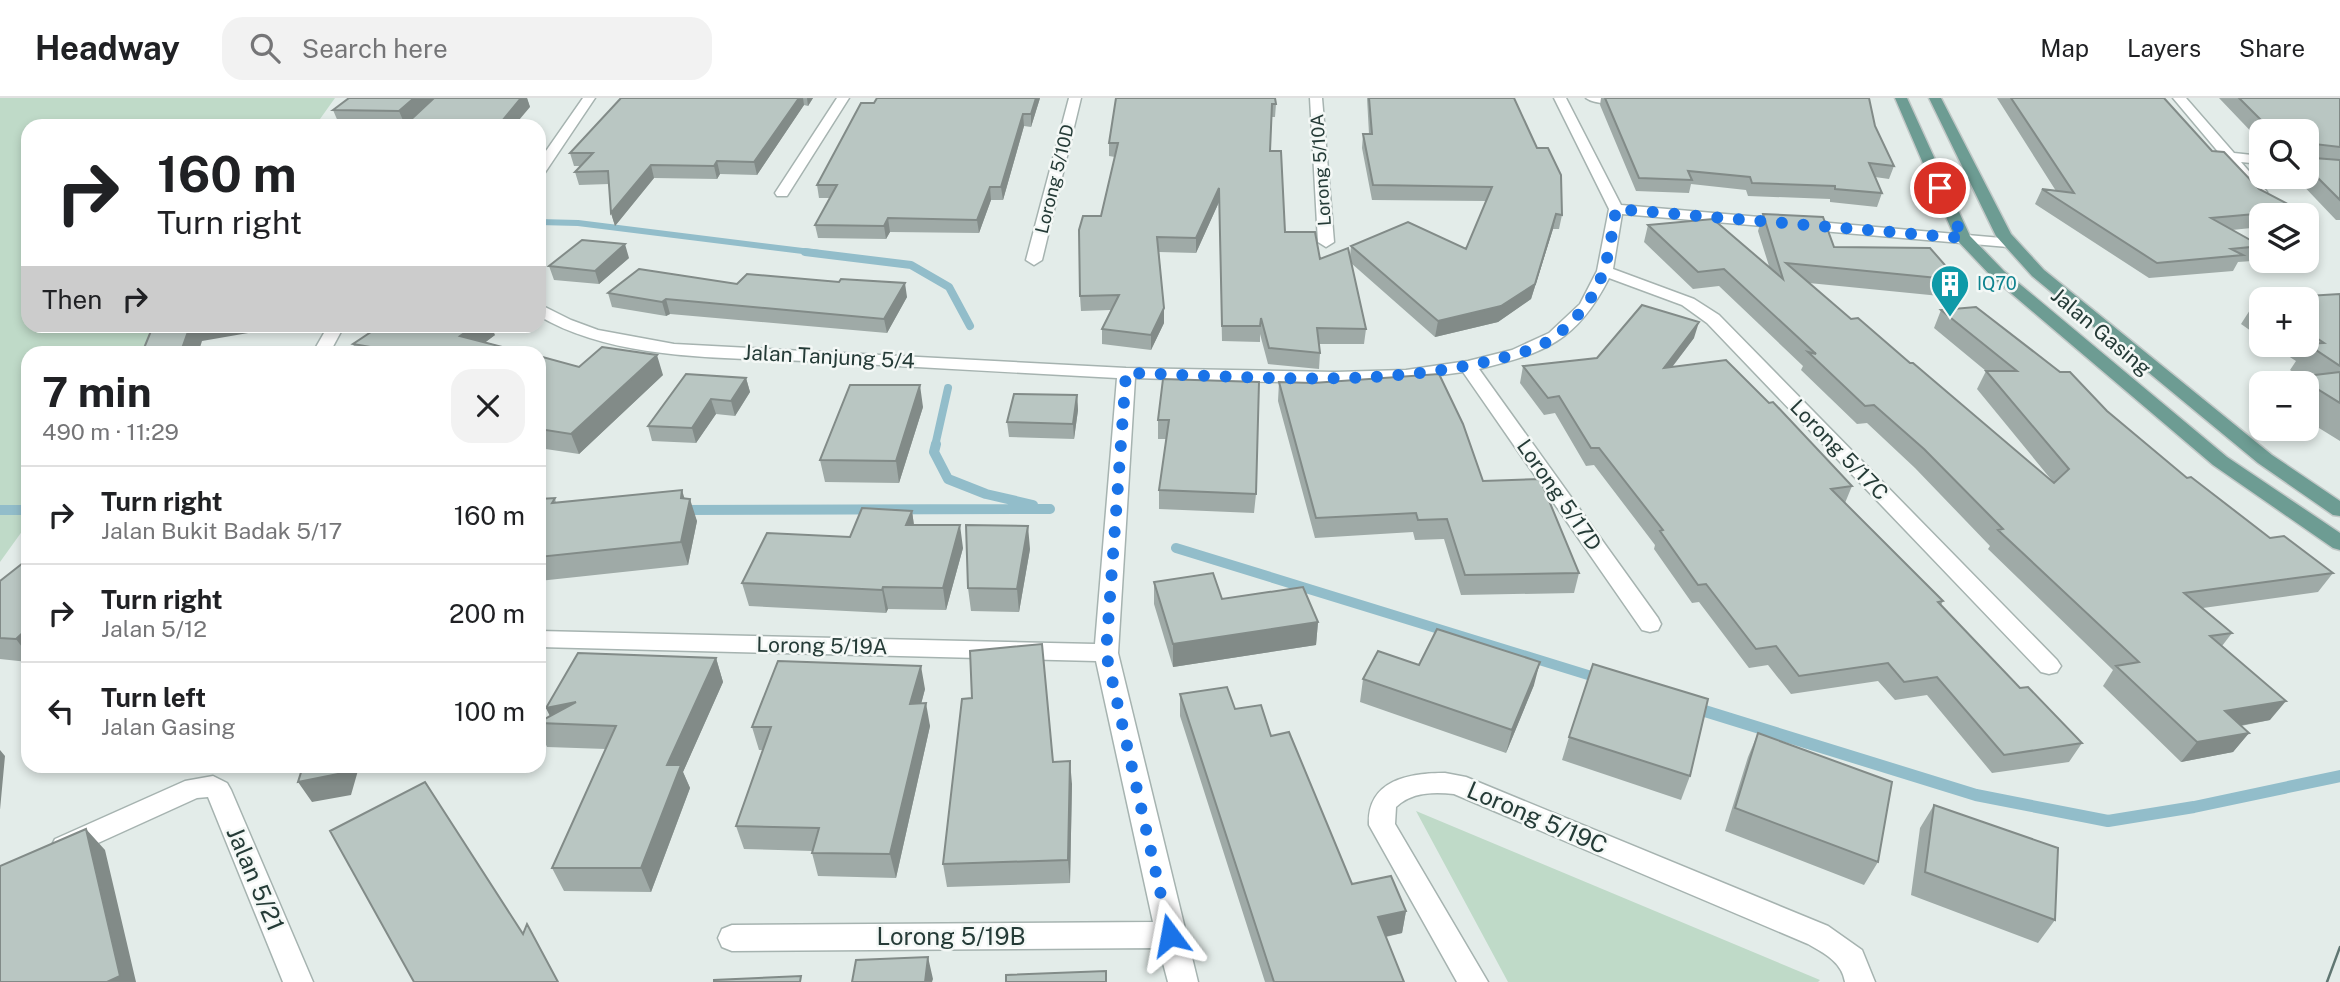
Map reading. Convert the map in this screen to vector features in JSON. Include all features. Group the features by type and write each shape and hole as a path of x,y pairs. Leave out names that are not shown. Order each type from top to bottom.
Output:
{"main road":[{"name":"Jalan Gasing","path":"1901,98 1963,238 2029,303 2220,461 2340,543"},
{"name":"Jalan Gasing","path":"1936,98 2008,242 2038,273 2265,459 2340,510"}],"street":[{"path":"546,151 589,98"},
{"path":"782,193 843,98"},
{"name":"Lorong 5/10D","path":"1034,260 1075,98"},
{"name":"Lorong 5/10A","path":"1316,98 1326,242"},
{"path":"1560,98 1616,209 2008,242"},
{"path":"1592,98 1647,99"},
{"path":"2179,98 2268,203"},
{"path":"2230,157 2249,159"},
{"name":"Jalan Tanjung 5/4","path":"546,313 565,324 594,334 674,349 1126,373 1335,377 1406,375 1468,366 1518,354 1555,337 1587,306 1605,271 1616,209"},
{"name":"Lorong 5/17C","path":"1605,271 1688,302 1713,320 2049,666"},
{"name":"Lorong 5/17D","path":"1468,366 1650,624"},
{"path":"1126,373 1106,653 1183,982"},
{"name":"Lorong 5/19A","path":"546,639 1106,653"},
{"name":"Lorong 5/19C","path":"1473,982 1382,825 1381,807 1388,796 1422,782 1457,784 1818,936 1844,949 1852,958 1860,982"},
{"name":"Jalan 5/21","path":"48,855 205,785 213,786 218,790 298,982"},
{"name":"Lorong 5/19B","path":"732,938 1170,935"}],"green space":[{"path":"0,98 335,98 320,119 21,119 21,333 166,333 156,346 21,346 21,533 0,562"},
{"path":"1416,811 1820,980 1508,982"}],"building":[{"path":"349,98 414,98 399,111 333,110"},
{"path":"434,98 521,98 504,119 412,119"},
{"path":"621,98 799,98 754,162 717,161 714,166 651,165 611,213 608,171 575,172 593,153 570,153"},
{"path":"877,98 1036,98 1031,114 1023,114 1001,187 990,187 977,220 888,218 884,226 815,225 837,185 817,185 861,103 874,103"},
{"path":"1116,98 1275,98 1276,104 1272,104 1270,151 1281,151 1285,232 1315,232 1320,259 1348,248 1366,329 1317,328 1320,353 1269,348 1261,318 1260,326 1222,326 1219,188 1196,238 1157,237 1164,308 1151,335 1102,329 1119,295 1080,296 1079,230 1083,216 1101,216 1118,143 1109,143"},
{"path":"1369,98 1514,98 1537,148 1548,148 1561,175 1562,215 1556,214 1535,284 1501,306 1438,321 1351,246 1408,222 1466,249 1492,187 1373,185 1363,134 1372,134"},
{"path":"1605,98 1869,98 1875,126 1894,166 1869,163 1882,193 1835,189 1835,186 1752,183 1750,177 1688,171 1692,180 1639,178"},
{"path":"2011,98 2164,98 2212,151 2224,152 2249,178 2249,189 2259,189 2286,203 2249,203 2249,215 2211,218 2249,239 2249,247 2231,249 2243,255 2157,263 2042,189 2074,193"},
{"path":"2239,98 2340,98 2340,147 2319,144 2319,119 2260,119"},
{"path":"2319,158 2340,160 2340,200 2319,179"},
{"path":"1763,214 1823,217 1834,247 1930,248 1958,280 1786,263 1851,319 1858,318 1913,363 2054,483 2069,469 1986,371 2017,371 1941,310 1976,307 2060,372 2070,372 2107,411 2187,478 2191,477 2270,538 2284,536 2333,573 2184,593 2232,633 2210,636 2286,701 2225,711 2249,733 2197,742 2116,666 2139,662 1998,530 2003,529 1924,449 1874,405 1865,406 1808,352 1816,354 1724,269 1698,272 1648,225 1713,219 1783,279"},
{"path":"582,240 625,244 595,271 549,266"},
{"path":"639,269 737,284 747,274 839,282 841,279 905,283 884,319 666,299 662,302 608,293"},
{"path":"2340,294 2340,366 2319,352 2319,343 2324,343 2319,340 2319,295"},
{"path":"1642,305 1699,322 1664,368 1726,360 1769,403 1773,402 1852,486 1831,489 1943,601 1938,602 2020,688 2028,687 2082,743 2004,755 1937,677 1904,682 1888,663 1799,676 1776,646 1756,649 1706,584 1698,585 1660,531 1663,530 1599,448 1591,448 1559,396 1548,398 1523,366 1597,358"},
{"path":"150,333 188,333 183,346 145,346"},
{"path":"370,333 464,333 460,336 498,346 365,346 353,344"},
{"path":"602,347 657,355 571,434 546,430 546,358 579,367"},
{"path":"2340,372 2340,403 2319,390 2319,374"},
{"path":"686,374 746,378 731,401 711,399 692,428 648,426"},
{"path":"1439,374 1463,424 1483,481 1540,479 1579,573 1465,575 1447,519 1418,520 1416,513 1316,518 1279,382 1313,383"},
{"path":"1163,379 1259,382 1256,494 1159,490 1169,420 1158,420"},
{"path":"850,385 920,385 896,461 820,460"},
{"path":"1014,394 1077,395 1073,424 1007,422"},
{"path":"682,490 681,498 690,499 681,542 546,556 546,499 555,498 552,503"},
{"path":"862,508 912,511 906,525 960,525 943,588 883,587 882,590 742,583 767,533 850,537"},
{"path":"966,525 1028,526 1017,589 968,588"},
{"path":"21,564 21,634 16,639 0,638 0,581"},
{"path":"1213,573 1222,599 1303,587 1318,622 1173,644 1154,582"},
{"path":"1437,629 1540,662 1512,730 1363,679 1378,651 1419,665"},
{"path":"1042,644 1053,762 1070,761 1068,860 943,864 962,699 972,698 970,651"},
{"path":"578,653 716,658 667,765 681,765 641,868 552,868 616,726 546,723 546,718 576,702 546,708"},
{"path":"778,661 921,666 910,704 926,703 890,854 812,853 819,828 736,826 771,727 752,727"},
{"path":"1593,664 1708,699 1690,776 1569,737"},
{"path":"1227,687 1235,709 1261,705 1271,736 1289,732 1352,884 1391,876 1406,911 1378,917 1404,982 1274,982 1180,694"},
{"path":"1758,733 1892,782 1878,862 1735,808"},
{"path":"301,773 338,773 338,774 298,782"},
{"path":"425,782 523,934 527,924 558,982 414,982 330,831"},
{"path":"1934,805 2058,848 2055,920 1925,872"},
{"path":"86,829 120,976 107,982 0,982 0,866"},
{"path":"928,957 925,982 852,982 856,960"},
{"path":"1106,971 1106,982 1006,982 1006,975"},
{"path":"801,976 800,982 714,982 714,980"}],"waterway":[{"path":"546,222 578,223 819,253"},
{"path":"805,252 911,265 949,287 970,326"},
{"path":"935,446 948,388"},
{"path":"936,444 934,452 948,479 986,494 1033,505"},
{"path":"683,510 1050,509"},
{"path":"0,510 21,510"},
{"path":"1176,548 1601,679"},
{"path":"1695,708 1976,795 2108,821 2194,807 2340,776"}],"tram line":[{"path":"2327,982 2340,947"}],"place":[{"name":"IQ70","path":"1950,318"}],"route":[{"path":"1170,935 1106,653 1126,373 1335,377 1406,375 1468,366 1518,354 1555,337 1587,306 1605,271 1616,209 1963,238 1940,188"}]}
